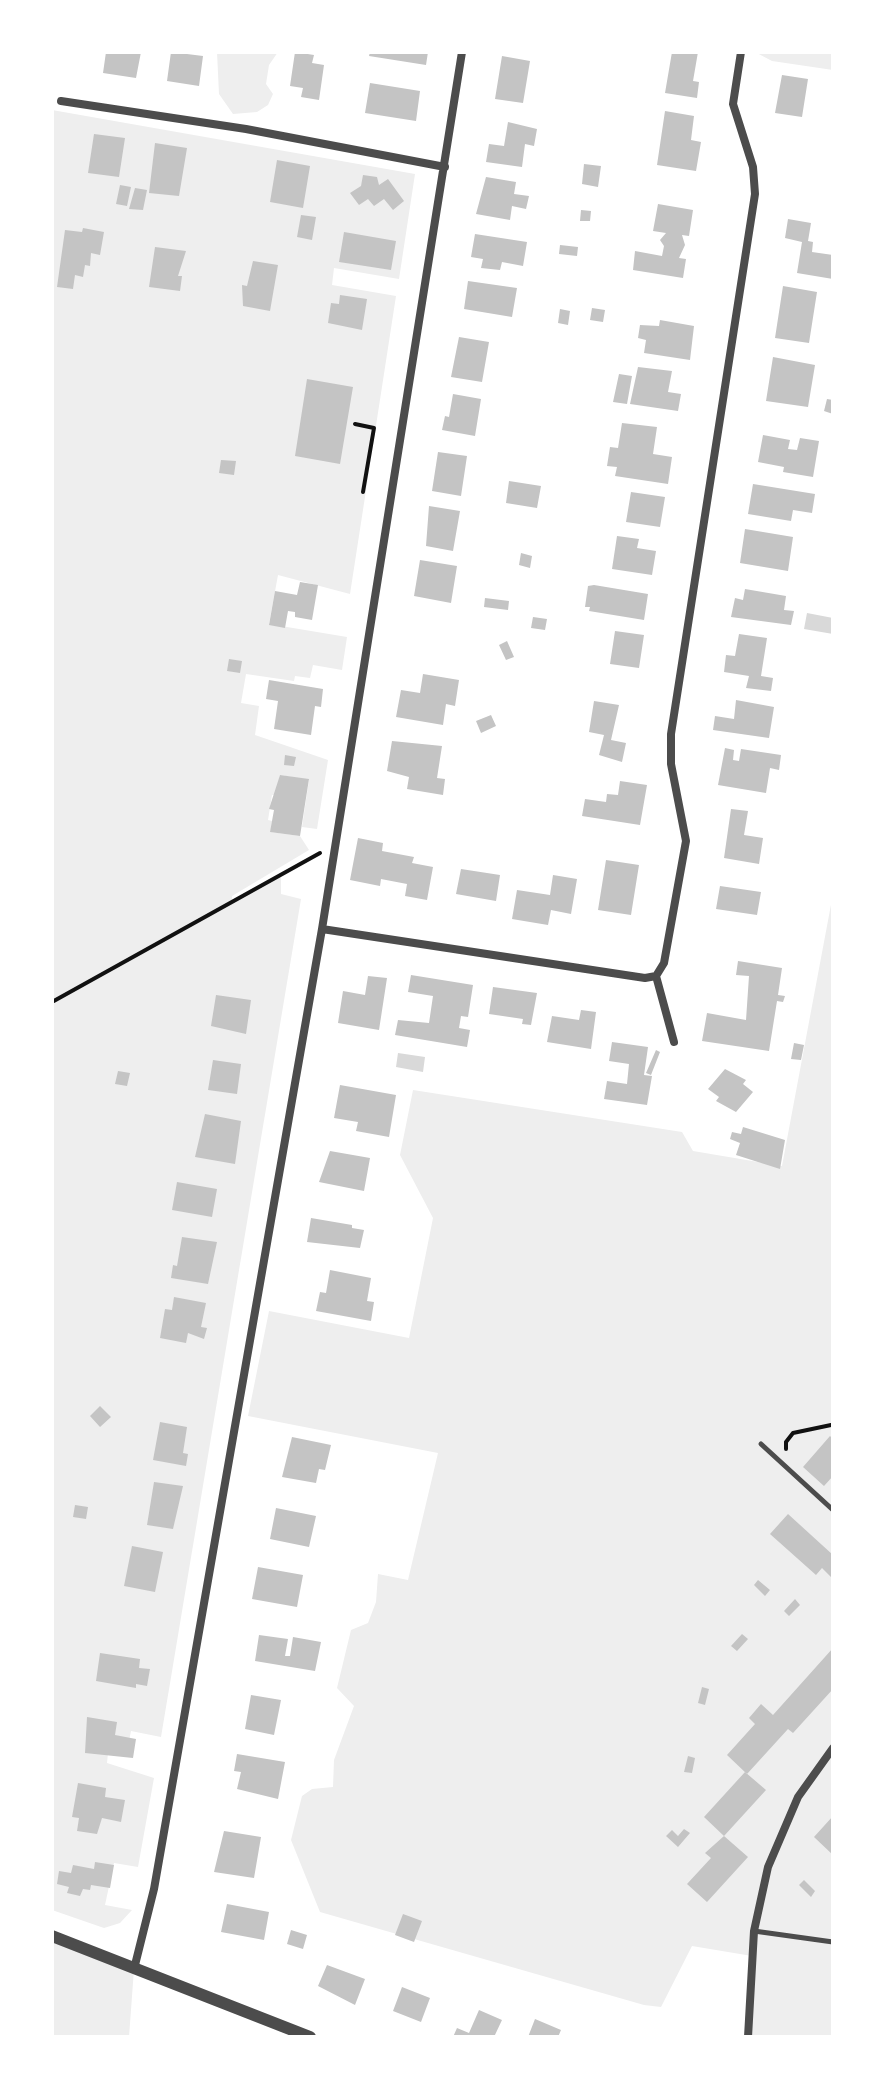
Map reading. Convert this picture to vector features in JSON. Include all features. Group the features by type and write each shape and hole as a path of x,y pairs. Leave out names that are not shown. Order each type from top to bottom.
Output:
{"street":[{"path":"134,1969 156,1874 322,929 462,52"},
{"path":"674,1042 656,976 664,963 686,841 686,825 671,764 671,734 755,194 753,167 733,104 741,52"},
{"path":"61,101 246,129 445,167"},
{"path":"322,929 634,977 656,976"},
{"path":"748,2037 754,1931 768,1867 798,1797 833,1748"},
{"path":"52,1936 310,2037"}],"lane":[{"path":"761,1444 833,1510"},
{"path":"754,1931 833,1942"}],"path":[{"path":"355,424 374,428 363,492"},
{"path":"52,1002 335,844"},
{"path":"794,1474 786,1442 804,1428 831,1425"}],"shaded area":[{"path":"217,52 278,52 269,65 266,84 273,94 268,105 257,112 233,114 219,94"},
{"path":"755,52 833,53 833,70 772,61"},
{"path":"52,110 415,174 399,279 334,268 332,285 396,296 350,594 278,575 269,624 347,637 342,670 313,665 310,678 295,676 294,681 246,674 241,703 259,706 255,735 328,760 317,829 302,827 309,780 280,775 276,795 272,795 268,820 272,821 271,832 300,836 309,850 232,896 232,901 281,876 281,894 301,899 161,1737 131,1731 126,1756 108,1753 107,1763 154,1778 138,1867 114,1863 105,1905 132,1910 120,1923 104,1928 52,1910"},
{"path":"807,613 833,618 833,634 804,629"},
{"path":"833,894 833,2037 748,2037 752,1956 692,1946 661,2007 644,2005 320,1912 291,1840 302,1796 312,1789 333,1787 334,1760 354,1706 337,1688 351,1630 368,1623 376,1602 378,1574 408,1580 438,1453 248,1416 269,1311 409,1338 433,1218 400,1155 413,1090 682,1132 693,1151 782,1166"},
{"path":"398,1053 425,1057 423,1072 396,1067"},
{"path":"52,1936 134,1969 129,2037 52,2037"}],"building":[{"path":"106,52 141,52 136,78 103,73"},
{"path":"171,52 203,56 199,86 167,81"},
{"path":"295,52 314,55 312,63 324,65 319,100 301,97 303,88 290,86"},
{"path":"370,52 428,52 426,65 369,56"},
{"path":"672,52 698,52 693,81 699,82 697,98 665,93"},
{"path":"502,56 530,61 523,103 495,99"},
{"path":"782,75 808,79 802,117 775,113"},
{"path":"370,83 420,91 416,121 365,113"},
{"path":"665,111 694,116 691,140 701,142 696,171 657,165"},
{"path":"508,122 537,129 534,146 525,144 522,167 486,162 489,144 504,146"},
{"path":"94,134 125,138 119,177 88,173"},
{"path":"155,143 187,148 179,196 149,193"},
{"path":"277,160 310,166 303,208 270,202"},
{"path":"584,164 601,166 598,187 582,184"},
{"path":"363,175 377,177 379,185 388,179 404,201 393,210 384,199 374,206 368,199 359,205 350,193 361,186"},
{"path":"486,177 516,182 514,194 529,196 526,209 512,206 510,220 476,214"},
{"path":"120,185 131,187 127,206 116,204"},
{"path":"135,188 147,190 143,210 129,209"},
{"path":"658,204 693,210 689,236 682,235 685,245 679,258 686,259 683,278 633,270 635,251 662,256 664,246 660,240 666,233 653,231"},
{"path":"581,210 591,211 590,221 580,221"},
{"path":"301,215 316,217 312,240 297,237"},
{"path":"788,219 811,223 808,241 813,242 812,252 833,255 833,279 797,273 802,242 785,238"},
{"path":"83,228 104,232 100,255 91,253 90,266 85,265 83,277 75,275 73,289 57,287 65,230 82,232"},
{"path":"344,232 396,241 391,270 339,262"},
{"path":"475,234 527,242 523,266 502,262 500,270 481,268 483,259 471,257"},
{"path":"560,245 578,247 577,256 559,254"},
{"path":"155,247 186,251 178,276 182,276 180,291 149,287"},
{"path":"253,261 278,265 270,311 243,306 242,285 247,286"},
{"path":"468,281 517,288 512,317 464,309"},
{"path":"783,286 817,292 809,343 775,338"},
{"path":"340,295 367,299 362,330 328,323 331,303 339,304"},
{"path":"592,308 605,310 603,322 590,320"},
{"path":"560,309 570,311 568,325 558,323"},
{"path":"660,320 694,326 690,360 644,353 646,340 638,338 640,325 659,326"},
{"path":"459,337 489,342 482,382 451,377"},
{"path":"773,357 815,365 808,407 766,401"},
{"path":"638,367 672,371 668,392 681,394 678,411 630,404"},
{"path":"619,374 632,376 627,404 613,402"},
{"path":"307,379 353,387 340,464 295,456"},
{"path":"453,394 481,399 475,436 442,430 445,416 449,417"},
{"path":"827,399 833,400 833,414 824,411"},
{"path":"622,423 657,427 653,454 672,457 668,484 615,476 617,467 607,466 610,447 618,448"},
{"path":"763,435 790,440 788,449 797,450 800,438 819,441 813,477 783,472 784,467 758,462"},
{"path":"438,452 467,456 461,496 432,491"},
{"path":"221,460 236,461 234,475 219,473"},
{"path":"509,481 541,486 537,508 506,503"},
{"path":"753,484 815,494 812,513 793,510 791,521 748,514"},
{"path":"631,492 665,497 660,527 626,522"},
{"path":"429,506 460,511 453,551 426,546"},
{"path":"745,529 793,537 788,571 740,563"},
{"path":"617,536 639,539 637,548 656,551 652,575 612,569"},
{"path":"521,553 532,556 530,568 519,565"},
{"path":"420,560 457,566 451,603 414,596"},
{"path":"300,582 318,585 312,620 295,617 295,612 288,611 285,628 269,625 275,591 297,595"},
{"path":"588,586 648,594 644,620 589,611 590,607 585,607"},
{"path":"745,589 786,596 784,610 794,611 791,625 731,617 735,598 743,600"},
{"path":"485,598 509,601 508,610 484,607"},
{"path":"533,617 547,619 545,630 531,628"},
{"path":"615,631 644,635 639,668 610,664"},
{"path":"739,634 767,638 761,676 773,678 771,691 746,688 749,676 724,672 726,655 735,656"},
{"path":"507,641 514,657 506,660 499,645"},
{"path":"229,659 242,661 240,673 227,671"},
{"path":"423,674 459,680 455,706 446,704 443,725 396,717 401,690 420,693"},
{"path":"269,680 323,689 321,707 315,706 311,735 274,729 278,701 266,699"},
{"path":"736,700 774,707 769,738 713,730 715,716 734,719"},
{"path":"594,701 619,705 611,740 626,743 622,762 599,755 604,735 589,732"},
{"path":"491,715 496,726 481,733 476,721"},
{"path":"392,741 442,746 437,778 445,779 443,795 407,789 409,777 387,771"},
{"path":"725,748 734,750 733,760 739,761 741,749 781,755 779,770 770,768 766,793 718,785"},
{"path":"285,755 296,757 294,766 284,765"},
{"path":"280,775 309,779 300,836 270,832 274,810 269,809"},
{"path":"620,781 647,785 640,825 582,816 585,799 606,802 607,794 618,795"},
{"path":"731,809 748,811 744,835 763,838 759,864 724,858"},
{"path":"358,838 383,843 382,851 414,857 412,863 433,867 427,900 405,896 407,884 381,879 380,886 350,880"},
{"path":"606,860 639,865 631,915 598,910"},
{"path":"461,869 500,875 496,901 456,894"},
{"path":"553,875 577,879 571,914 551,910 548,925 512,919 517,890 550,895"},
{"path":"720,886 761,892 757,915 716,909"},
{"path":"738,961 782,968 778,995 785,996 783,1002 777,1001 769,1051 702,1041 707,1013 746,1020 749,976 736,975"},
{"path":"411,975 473,985 468,1017 461,1016 459,1028 470,1030 467,1047 395,1035 398,1020 429,1023 433,996 408,992"},
{"path":"368,976 387,978 379,1030 338,1023 343,991 365,995"},
{"path":"493,987 537,993 531,1025 522,1024 523,1019 489,1014"},
{"path":"216,995 251,1000 246,1034 211,1026"},
{"path":"581,1010 596,1012 591,1049 547,1042 552,1016 579,1020"},
{"path":"612,1042 648,1047 644,1075 652,1076 647,1105 604,1099 607,1081 627,1084 629,1064 609,1061"},
{"path":"794,1043 804,1045 801,1060 791,1059"},
{"path":"656,1050 660,1052 651,1075 646,1073"},
{"path":"213,1060 241,1064 237,1094 208,1090"},
{"path":"725,1069 746,1080 743,1084 753,1092 736,1112 716,1101 719,1097 708,1089"},
{"path":"118,1071 130,1073 127,1086 115,1084"},
{"path":"340,1085 396,1095 389,1137 356,1131 358,1122 334,1118"},
{"path":"205,1114 241,1121 235,1164 195,1157"},
{"path":"743,1127 785,1140 780,1169 736,1155 740,1143 730,1139 732,1132 741,1134"},
{"path":"330,1151 370,1158 364,1191 319,1182"},
{"path":"177,1182 217,1189 212,1217 172,1210"},
{"path":"311,1218 364,1230 360,1248 307,1242"},
{"path":"182,1237 217,1242 208,1284 171,1278 173,1265 177,1266"},
{"path":"330,1270 371,1278 367,1301 374,1302 371,1321 316,1311 320,1292 326,1293"},
{"path":"174,1297 206,1303 201,1327 207,1328 204,1339 188,1333 186,1343 160,1338 165,1309 172,1310"},
{"path":"100,1406 111,1417 100,1427 90,1416"},
{"path":"160,1422 187,1427 183,1453 188,1454 186,1466 153,1460"},
{"path":"830,1436 833,1439 833,1476 824,1486 803,1467"},
{"path":"292,1437 331,1445 325,1470 319,1469 316,1483 282,1477"},
{"path":"154,1482 183,1486 173,1529 147,1525"},
{"path":"75,1505 88,1507 86,1519 73,1517"},
{"path":"276,1508 316,1516 309,1547 270,1539"},
{"path":"788,1514 833,1555 833,1579 822,1568 816,1575 770,1534"},
{"path":"132,1546 163,1552 155,1592 124,1586"},
{"path":"258,1567 303,1575 297,1607 252,1599"},
{"path":"758,1580 770,1590 765,1596 754,1585"},
{"path":"795,1599 800,1605 789,1616 784,1611"},
{"path":"742,1634 748,1639 737,1651 731,1646"},
{"path":"259,1635 288,1639 285,1656 290,1656 293,1637 321,1642 315,1671 255,1661"},
{"path":"833,1648 833,1689 793,1733 788,1729 747,1774 727,1755 755,1724 749,1718 761,1704 773,1715"},
{"path":"100,1653 140,1659 139,1668 150,1669 147,1686 136,1684 136,1688 96,1681"},
{"path":"702,1687 709,1689 705,1705 698,1703"},
{"path":"251,1695 281,1700 274,1735 245,1729"},
{"path":"87,1717 117,1722 115,1735 136,1739 133,1758 85,1753"},
{"path":"237,1754 285,1762 278,1799 237,1789 241,1772 234,1771"},
{"path":"688,1756 695,1758 692,1773 684,1772"},
{"path":"745,1772 766,1790 724,1836 704,1817"},
{"path":"78,1783 106,1788 105,1797 125,1800 121,1822 102,1818 97,1834 77,1831 79,1818 72,1817"},
{"path":"833,1816 833,1855 814,1837"},
{"path":"684,1829 690,1833 678,1847 666,1836 672,1830 678,1836"},
{"path":"224,1831 261,1837 254,1878 214,1872"},
{"path":"724,1836 748,1857 707,1902 687,1884 711,1858 705,1853"},
{"path":"95,1862 114,1865 110,1888 91,1885 90,1890 83,1889 80,1896 67,1893 69,1887 57,1884 59,1871 71,1873 73,1865 94,1869"},
{"path":"804,1880 815,1891 811,1897 799,1885"},
{"path":"227,1904 269,1912 264,1940 221,1932"},
{"path":"403,1914 422,1921 414,1942 395,1935"},
{"path":"291,1930 307,1935 303,1949 287,1944"},
{"path":"327,1965 365,1979 355,2005 318,1986"},
{"path":"402,1987 430,1998 421,2022 393,2011"},
{"path":"479,2010 502,2020 494,2037 453,2037 457,2028 469,2033"},
{"path":"535,2019 561,2030 558,2037 528,2037"}]}
